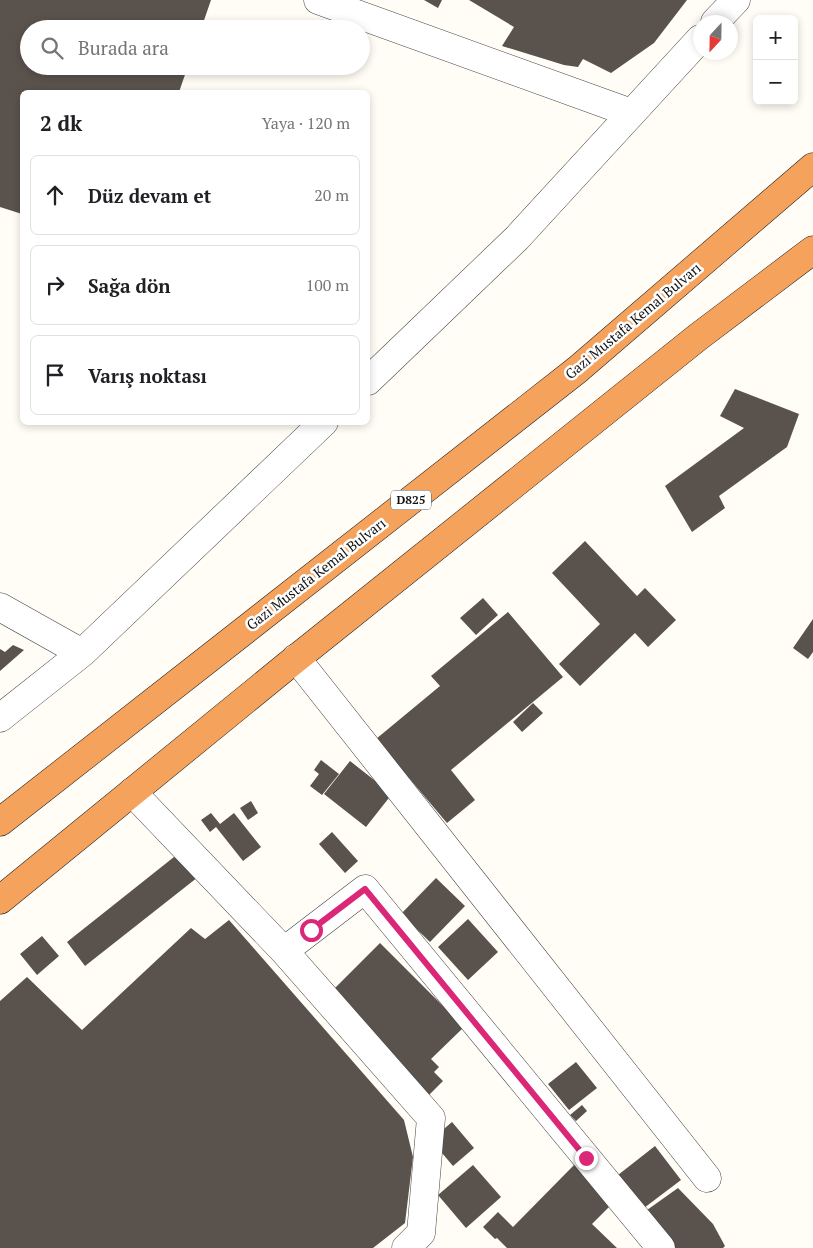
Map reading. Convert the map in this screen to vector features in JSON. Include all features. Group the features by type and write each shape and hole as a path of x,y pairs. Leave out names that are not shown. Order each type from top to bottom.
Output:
{"highway":[{"name":"Gazi Mustafa Kemal Bulvarı","path":"0,822 576,370 813,167"},
{"path":"0,900 296,658 698,337 813,250"}],"street":[{"path":"318,0 631,113"},
{"path":"722,15 736,0"},
{"path":"370,379 517,238 693,46"},
{"path":"0,718 82,653 321,425"},
{"path":"0,607 82,653"},
{"path":"296,658 707,1178"},
{"path":"132,792 284,951 431,1118 421,1233 406,1248"},
{"path":"284,951 365,889 660,1248"}],"building":[{"path":"0,0 211,0 204,20 20,20 20,75 185,75 180,90 20,90 20,213 0,207"},
{"path":"424,0 442,0 438,8"},
{"path":"469,0 687,0 654,43 611,73 583,59 578,67 564,65 502,46 514,27"},
{"path":"735,389 799,414 787,447 719,496 725,508 692,532 665,486 744,428 720,416"},
{"path":"585,541 637,596 645,588 676,620 648,647 635,633 580,686 559,664 600,624 552,573"},
{"path":"483,598 498,615 476,635 460,618"},
{"path":"508,612 563,677 451,770 475,800 447,823 376,739 440,686 431,676"},
{"path":"813,619 813,652 808,659 793,648"},
{"path":"13,645 24,650 0,671 0,649 5,652"},
{"path":"533,703 543,713 522,732 513,722"},
{"path":"321,760 339,774 322,795 310,786 319,774 314,770"},
{"path":"350,761 392,794 366,827 324,794"},
{"path":"251,801 258,813 248,820 240,808"},
{"path":"211,813 220,824 234,813 261,847 243,861 216,827 210,832 201,820"},
{"path":"332,832 358,861 345,873 319,844"},
{"path":"179,853 198,877 85,966 67,942"},
{"path":"436,878 465,906 430,942 401,914"},
{"path":"468,919 498,952 468,980 438,947"},
{"path":"229,920 404,1120 413,1157 405,1223 373,1248 0,1248 0,1001 27,977 82,1030 191,928 205,939"},
{"path":"42,936 59,956 37,975 20,954"},
{"path":"380,943 464,1027 431,1059 439,1067 434,1072 443,1081 426,1098 326,997"},
{"path":"576,1062 597,1088 569,1110 548,1084"},
{"path":"582,1105 587,1111 576,1121 570,1115"},
{"path":"452,1122 474,1148 453,1166 431,1140"},
{"path":"655,1146 681,1180 644,1208 618,1175"},
{"path":"575,1164 614,1202 592,1224 617,1248 507,1248 483,1227 498,1212 513,1227"},
{"path":"473,1165 501,1197 466,1228 438,1195"},
{"path":"678,1188 713,1224 725,1246 723,1248 667,1248 640,1215"}],"route":[{"path":"311,930 365,889 586,1158"}]}
